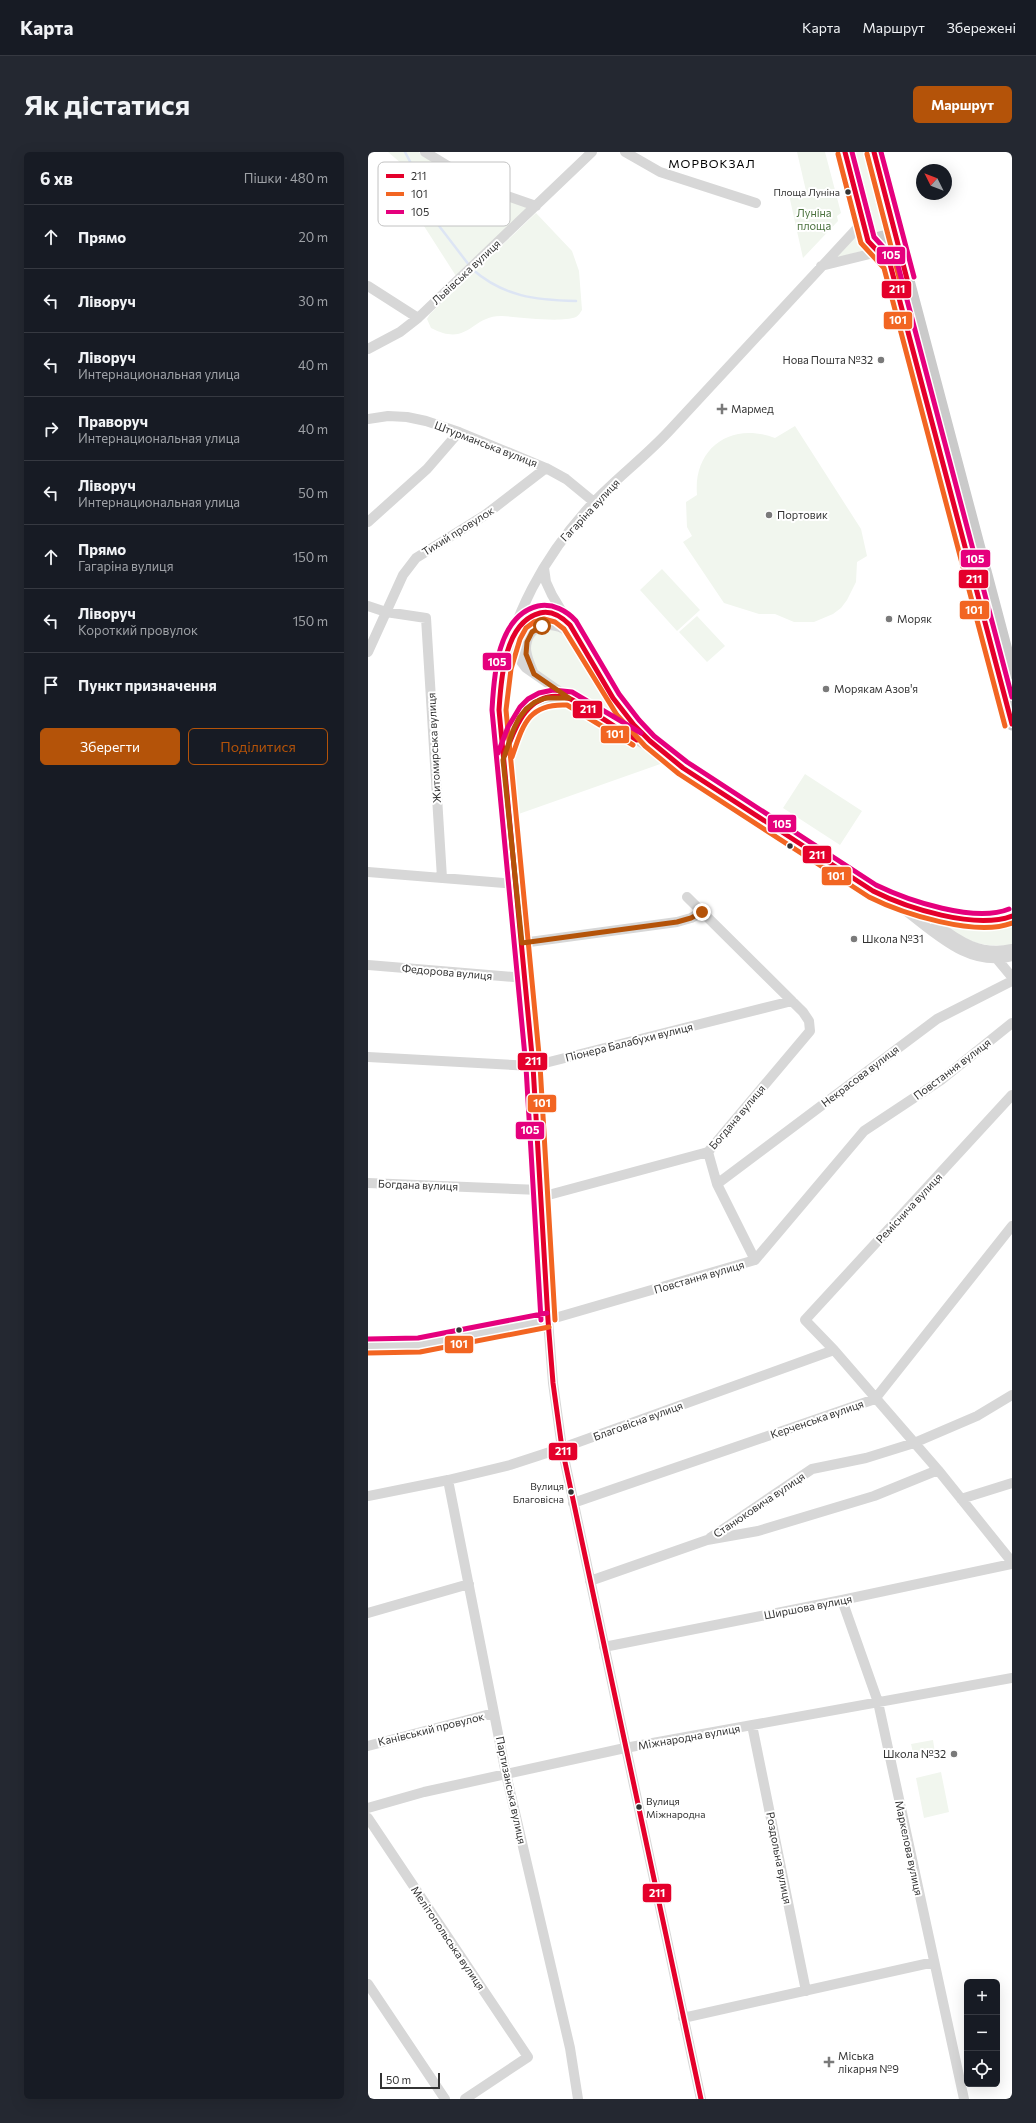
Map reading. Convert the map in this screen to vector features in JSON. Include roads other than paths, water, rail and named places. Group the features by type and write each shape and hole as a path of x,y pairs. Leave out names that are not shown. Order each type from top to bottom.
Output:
{"main road":[{"path":"845,152 868,241 890,264 1012,724"},
{"path":"874,152 1012,673"},
{"path":"868,241 895,234"}],"street":[{"path":"425,152 441,162"},
{"name":"Львівська вулиця","path":"368,349 400,332 418,318 592,152"},
{"path":"625,152 660,172 756,203"},
{"path":"510,197 536,206"},
{"name":"Гагаріна вулиця","path":"701,2099 562,1448 553,1383 533,1066 503,760 499,710 500,691 503,669 514,632 544,566 559,543 594,502 659,442 863,222"},
{"path":"821,266 878,252 895,234"},
{"path":"368,286 418,318"},
{"name":"Штурманська вулиця","path":"368,419 388,416 407,416 459,432 546,468 566,479 594,502"},
{"path":"368,522 427,469 459,432"},
{"name":"Тихий провулок","path":"368,652 403,575 416,558 490,512 546,468"},
{"path":"544,566 544,575 548,588 628,718 650,741 683,768"},
{"path":"368,606 386,612"},
{"name":"Житомирська вулиця","path":"386,612 426,618 442,878"},
{"path":"570,625 557,615 541,612 525,618 514,632 514,641 518,656 526,668 569,698 683,768 873,891 894,902 916,910 972,920 998,921 1012,916"},
{"path":"534,674 526,654 527,642 536,628 547,624 559,626 568,632 596,668"},
{"path":"503,760 514,728 526,709 535,702 546,698 569,698"},
{"path":"368,872 516,884"},
{"path":"687,897 792,1001"},
{"path":"894,902 963,952 985,958 1012,956"},
{"path":"916,910 966,946 987,951 1012,949"},
{"path":"522,943 677,922 691,918 702,912"},
{"path":"997,958 1012,977"},
{"name":"Федорова вулиця","path":"368,965 525,978"},
{"name":"Некрасова вулиця","path":"717,1184 937,1019 1012,982"},
{"name":"Богдана вулиця","path":"368,1183 540,1193 708,1152 810,1031 809,1022 792,1001"},
{"name":"Піонера Балабухи вулиця","path":"368,1057 533,1066 792,1001"},
{"name":"Повстання вулиця","path":"368,1346 419,1345 548,1320 755,1260 864,1131 941,1080 1012,1024"},
{"name":"Реміснича вулиця","path":"834,1350 805,1320 1012,1095"},
{"path":"708,1152 717,1184 755,1260"},
{"name":"Керченська вулиця","path":"573,1503 875,1399 1012,1226"},
{"path":"834,1350 938,1470 1012,1563"},
{"name":"Благовісна вулиця","path":"368,1496 448,1480 510,1465 562,1448 834,1350"},
{"name":"Станюковича вулиця","path":"707,1540 812,1469 866,1458 914,1443 977,1416 1012,1395"},
{"name":"Станюковича вулиця","path":"590,1581 707,1540 758,1531 860,1500 938,1470"},
{"name":"Партизанська вулиця","path":"448,1480 506,1774 570,2048 578,2099"},
{"path":"961,1499 1012,1483"},
{"name":"Ширшова вулиця","path":"604,1647 842,1600 1012,1563"},
{"path":"368,1613 469,1584"},
{"name":"Маркелова вулиця","path":"842,1600 878,1702 964,2099"},
{"name":"Міжнародна вулиця","path":"368,1808 424,1792 625,1748 1012,1678"},
{"name":"Канівський провулок","path":"368,1746 494,1713"},
{"name":"Роздольна вулиця","path":"752,1725 806,1990"},
{"name":"Мелітопольська вулиця","path":"368,1818 528,2058 465,2099"},
{"path":"683,2018 934,1962"},
{"path":"368,1984 445,2099"}],"waterway":[{"path":"405,152 410,162"},
{"path":"439,226 469,265"},
{"path":"472,269 496,286 508,291 547,300 576,301"}],"place":[{"name":"Площа Луніна","path":"848,192"},
{"name":"Нова Пошта №32","path":"881,360"},
{"name":"Мармед","path":"722,409"},
{"name":"Портовик","path":"769,515"},
{"name":"Моряк","path":"889,619"},
{"name":"Морякам Азов'я","path":"826,689"},
{"name":"Школа №31","path":"854,939"},
{"name":"Вулиця Благовісна","path":"571,1492"},
{"name":"Школа №32","path":"954,1754"},
{"name":"Вулиця Міжнародна","path":"639,1807"},
{"name":"Міська лікарня №9","path":"829,2062"}],"district":[{"name":"МОРВОКЗАЛ","path":"712,164"}],"park label":[{"name":"Луніна площа","path":"814,219"}]}
